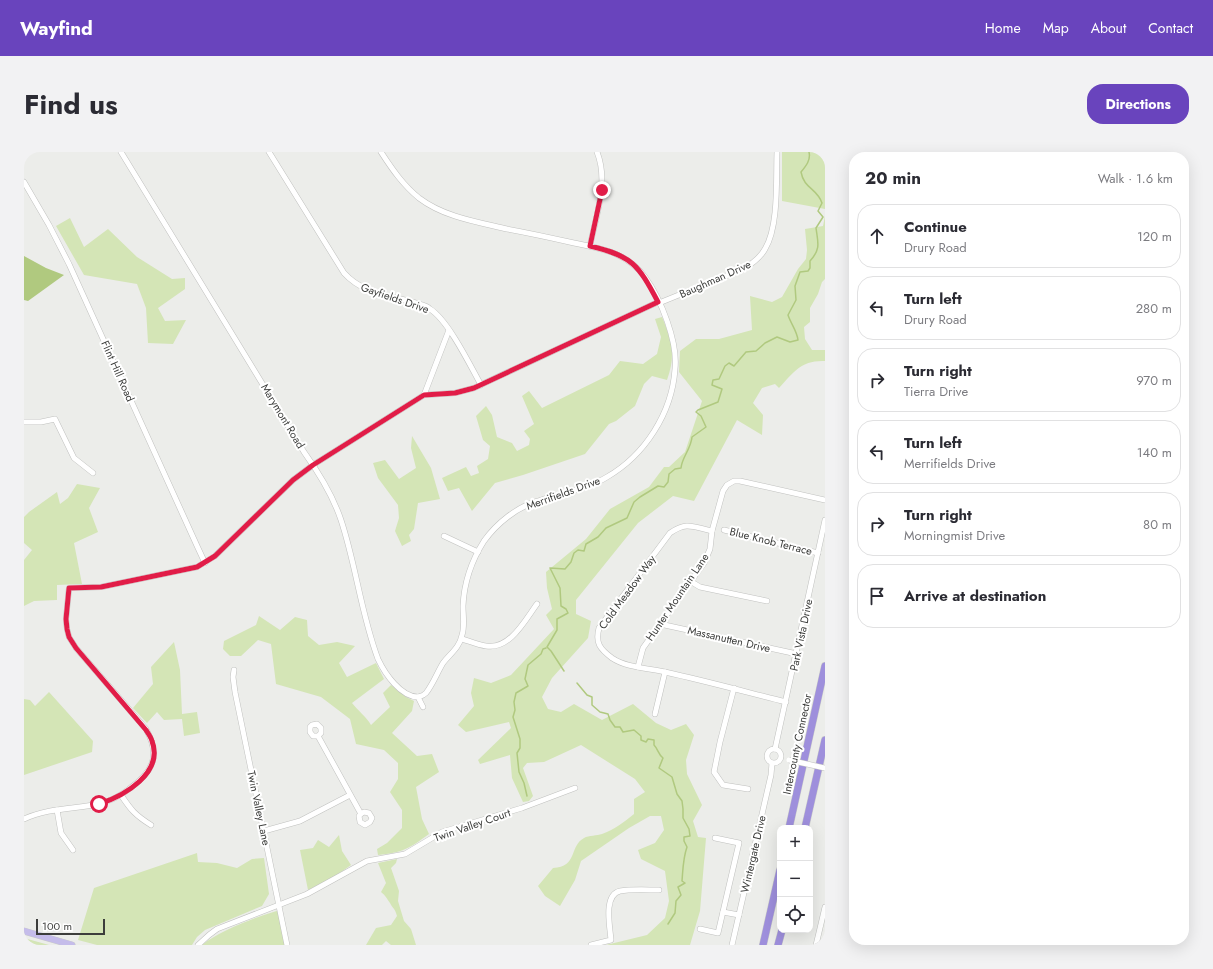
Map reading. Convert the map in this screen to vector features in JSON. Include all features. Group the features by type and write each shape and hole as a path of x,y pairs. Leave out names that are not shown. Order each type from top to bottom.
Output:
{"highway":[{"name":"Intercounty Connector","path":"790,825 825,666"},
{"path":"806,825 825,740"},
{"path":"763,945 777,883"},
{"path":"778,945 781,933"}],"main road":[{"path":"24,931 72,945"}],"street":[{"name":"Marymont Road","path":"121,152 331,496 341,520 378,659 383,670 394,684 408,695 418,697"},
{"name":"Gayfields Drive","path":"269,152 344,273 351,281 373,292 411,301 430,308 443,319 481,385"},
{"name":"Merrifields Drive","path":"381,152 403,184 420,198 441,211 470,220 612,251 624,257 634,264 646,278 670,328 675,350 676,367 670,395 663,415 654,432 640,450 624,465 607,477 578,490 536,502 517,511 496,527 485,540 471,568 465,589 464,629 462,639"},
{"path":"590,246 602,190 603,178 597,152"},
{"name":"Baughman Drive","path":"424,395 455,393 481,385 658,303 742,269 755,261 764,250 771,236 776,200 777,152"},
{"name":"Flint Hill Road","path":"24,182 49,225 69,264 205,563"},
{"path":"24,819 37,813 99,804 121,795 140,781 149,770 153,760 154,749 152,741 146,730 76,648 69,637 66,619 69,588 101,587 197,567 205,563 215,556 293,480 313,465 424,395 450,330"},
{"path":"24,422 55,420 74,458 93,473"},
{"name":"Hunter Mountain Lane","path":"638,667 643,648 690,581 710,549 712,531 723,491 727,485 734,481 740,481 825,500"},
{"name":"Park Vista Drive","path":"775,749 797,654 825,520"},
{"name":"Cold Meadow Way","path":"712,531 685,525 670,532 598,628 598,642 602,650 613,659 624,664 734,688 786,702"},
{"name":"Blue Knob Terrace","path":"724,530 818,553"},
{"path":"444,536 478,552"},
{"path":"690,581 700,586 767,602"},
{"path":"423,707 418,697 426,693 443,664 462,639 487,646 508,641 537,604"},
{"name":"Massanutten Drive","path":"660,624 797,654"},
{"name":"Twin Valley Lane","path":"234,670 233,677 235,692 287,945"},
{"path":"655,714 665,672"},
{"path":"734,688 714,772 724,785 748,790"},
{"path":"318,736 361,814"},
{"path":"775,749 782,754 781,758 777,763 772,763 768,760 767,756 769,751 775,749"},
{"path":"781,758 825,768"},
{"name":"Wintergate Drive","path":"732,945 771,775 772,763"},
{"name":"Twin Valley Court","path":"198,945 209,934 217,929 318,888 367,861 404,854 442,832 522,808 575,788"},
{"path":"121,795 132,811 150,825"},
{"path":"264,831 300,821 350,795"},
{"path":"57,810 61,833 74,850"},
{"path":"700,929 718,933 739,843 715,838"},
{"path":"591,945 611,940 609,907 612,896 620,891 659,890"},
{"path":"816,945 825,907"},
{"path":"723,912 739,915"}],"shaded area":[{"path":"782,152 820,152 825,162 825,209 782,201"},
{"path":"825,216 825,279 822,282 818,294 810,308 810,322 804,327 805,339 812,350 825,350 825,361 817,361 804,365 794,372 779,388 775,384 762,388 753,403 763,415 762,435 737,420 694,501 673,496 638,523 576,600 576,614 591,621 588,638 552,678 542,697 548,709 561,712 574,704 602,720 633,704 656,723 671,730 686,724 694,735 686,760 687,774 702,805 693,821 698,837 706,838 700,911 690,945 606,945 647,935 665,918 669,901 665,871 641,859 638,850 655,843 664,830 661,816 650,816 629,828 581,861 575,880 560,906 545,896 538,886 553,868 561,867 570,860 576,846 584,838 588,836 600,835 611,830 634,814 634,799 645,792 635,779 581,745 544,762 527,763 523,768 533,796 529,801 523,802 512,778 510,755 480,764 478,760 511,728 509,722 466,732 458,725 474,706 471,693 474,678 491,683 511,675 554,629 546,615 552,609 547,588 546,572 586,539 610,509 649,487 664,467 669,467 685,452 702,401 679,372 680,351 696,339 719,339 752,330 750,296 772,302 782,297 798,269 806,259 807,250 805,229 823,226"},
{"path":"70,218 84,247 108,229 137,257 172,279 185,278 185,289 158,308 165,321 186,320 173,344 148,343 146,308 137,284 84,275 56,226"},
{"path":"24,256 46,268 64,275 28,301 24,300"},
{"path":"662,317 672,348 670,371 667,380 652,376 644,384 635,406 616,421 609,424 585,454 495,483 472,511 459,488 448,491 442,478 466,467 471,476 479,473 477,466 488,459 490,446 483,440 476,416 486,406 492,415 497,437 512,443 517,451 529,445 530,439 524,431 534,424 522,396 529,391 542,408 609,375 620,361 643,364 657,354 661,337 655,319"},
{"path":"412,436 431,468 440,499 418,503 414,529 409,535 411,541 402,546 395,531 399,518 398,505 378,478 373,463 385,460 399,479 416,468 411,448"},
{"path":"77,484 100,488 89,508 98,532 74,543 82,584 57,585 57,600 34,601 24,606 24,560 32,550 24,543 24,517 57,492 60,504 68,498"},
{"path":"259,616 280,630 295,617 307,620 308,636 319,645 337,642 355,646 339,663 347,677 376,663 384,679 352,703 371,725 390,707 383,693 391,685 406,697 414,701 412,711 392,733 417,756 432,754 439,772 416,787 422,819 429,834 405,849 393,853 378,855 377,849 387,843 402,828 402,810 390,792 398,779 398,763 384,750 356,744 350,719 321,697 276,684 271,644 258,640 241,656 230,656 223,649 224,641 256,625"},
{"path":"174,642 180,670 182,714 197,712 200,733 184,736 182,719 164,720 157,712 147,723 133,708 153,684 151,667"},
{"path":"49,692 93,741 92,752 24,775 24,699 30,700 35,706"},
{"path":"339,835 342,851 351,865 334,877 308,890 300,850 313,848 318,840 329,847"},
{"path":"197,853 198,862 217,863 237,868 252,859 264,858 269,894 262,906 205,930 197,937 192,945 97,945 78,940 94,888"},
{"path":"397,859 396,863 391,868 399,891 398,901 404,921 411,929 416,945 391,945 386,941 382,945 366,945 376,928 391,925 397,916 395,910 381,892 386,883 378,863"},
{"path":"280,910 286,945 202,945 218,934 239,924"},
{"path":"24,938 49,945 24,945"}],"waterway":[{"path":"564,671 547,647 557,630 557,619 568,613 566,609 561,606 560,588 550,568 565,569 571,562 574,553 578,550 584,551 586,544 598,537 606,528 627,518 634,502 658,486 664,487 668,482 669,474 675,469 681,468 692,437 706,427 701,416 696,412 718,402 722,389 712,385 713,380 719,379 725,366 729,363 734,366 746,352 756,351 765,343 777,337 790,342 798,340 788,315 796,300 795,286 800,272 808,271 810,268 810,261 816,253 818,246 816,228 823,217 818,211 822,203 820,198 805,182 801,172 809,160 809,152"},
{"path":"527,796 524,783 519,772 517,753 520,748 520,739 513,717 515,710 514,702 516,693 528,686 525,679 528,665 541,654 543,649 546,648"},
{"path":"577,683 587,695 592,697 592,705 600,712 608,714 615,727 620,727 623,732 634,730 641,736 641,740 646,742 648,739 654,740 654,745 663,758 659,768 672,777 677,794 682,801 683,818 689,829 690,836 684,837 687,847 684,859 682,881 685,883 678,887 681,895 676,901 675,913 668,924"}],"route":[{"path":"99,804 112,800 121,795 140,781 149,770 153,760 154,749 152,741 146,730 76,648 69,637 66,619 69,588 101,587 197,567 215,556 293,480 313,465 424,395 433,396 455,393 474,388 658,302 646,278 634,264 612,251 590,246 602,190"}]}
